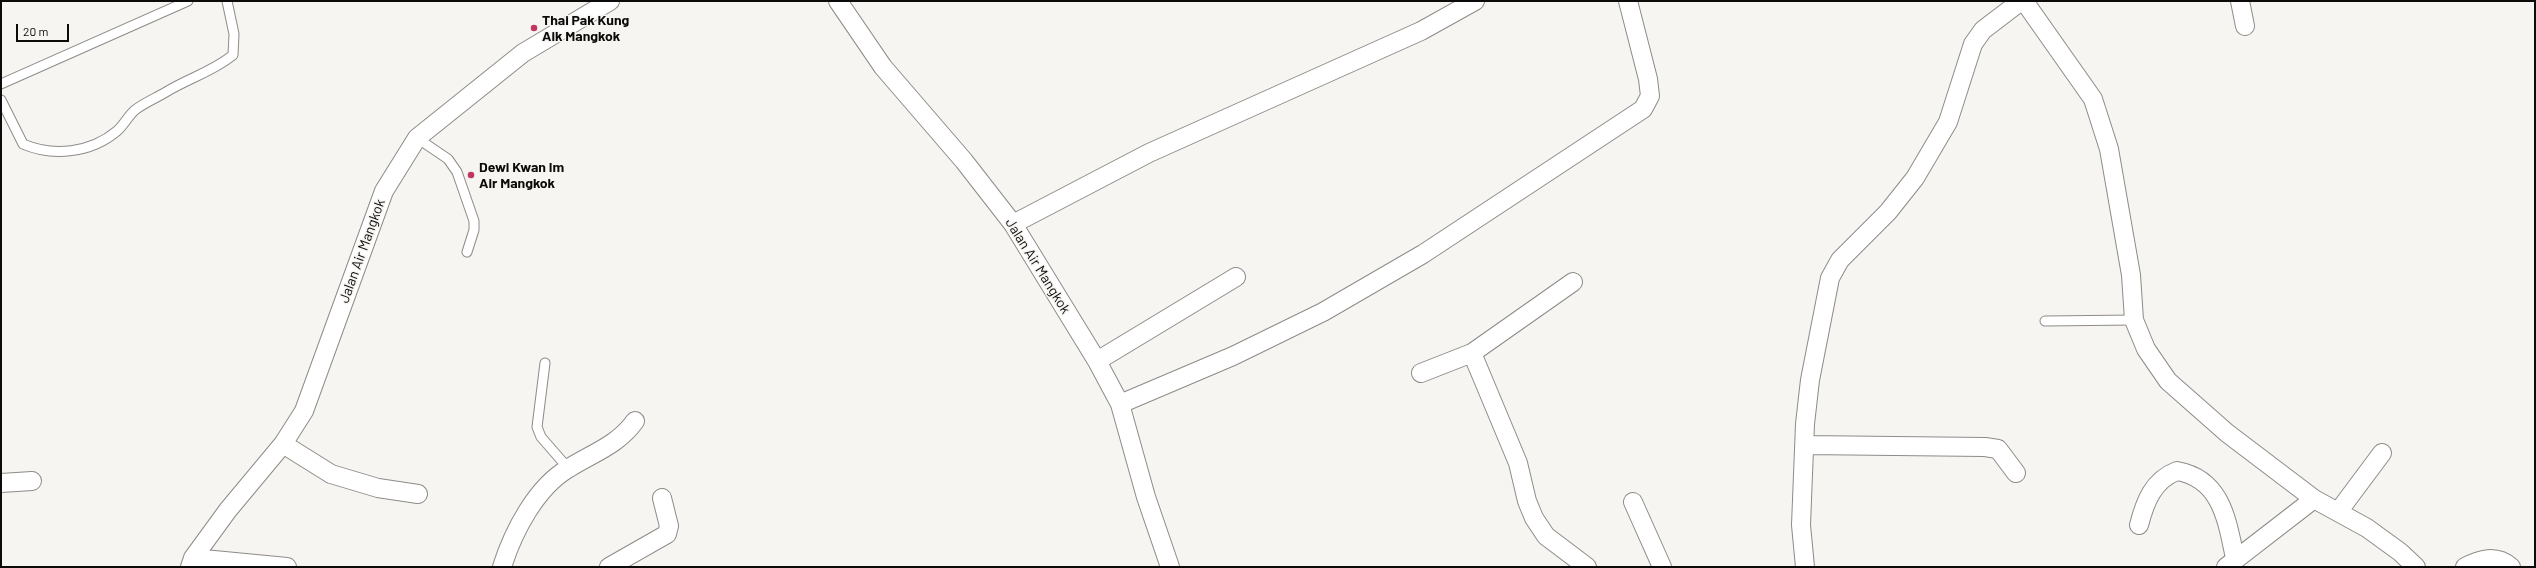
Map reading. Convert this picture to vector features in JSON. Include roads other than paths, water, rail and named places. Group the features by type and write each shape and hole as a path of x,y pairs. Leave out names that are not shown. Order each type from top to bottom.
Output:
{"street":[{"name":"Jalan Air Mangkok","path":"191,562 228,510 283,444 304,411 316,383 384,191 418,138 523,53 610,1"},
{"name":"Jalan Air Mangkok","path":"838,1 883,67 964,161 1013,224 1098,361 1120,404 1146,497 1170,567"},
{"path":"1013,224 1149,153 1421,31 1475,1"},
{"path":"1120,404 1233,356 1323,312 1423,254 1643,109 1650,96 1648,80 1628,1"},
{"path":"1805,567 1800,525 1810,380 1830,278 1840,260 1888,212 1915,178 1948,122 1973,44 1983,30 2022,1 2093,99 2110,148 2131,275 2134,320 2146,349 2168,381 2227,433 2314,499 2368,528 2400,552 2416,567"},
{"path":"2240,1 2245,26"},
{"path":"1098,361 1236,277"},
{"path":"1421,373 1472,353 1573,282"},
{"path":"1472,353 1518,463 1527,501 1534,518 1546,536 1584,567"},
{"path":"502,567 506,552 525,516 553,479 568,468 612,444 626,434 635,421"},
{"path":"283,444 331,474 378,488 418,494"},
{"path":"1805,445 1985,447 1998,449 2016,473"},
{"path":"2338,512 2382,453"},
{"path":"2139,525 2146,500 2160,482 2178,471 2190,473 2219,499 2225,511 2231,562"},
{"path":"1,483 32,481"},
{"path":"609,567 667,534 669,526 662,498"},
{"path":"2231,562 2314,499"},
{"path":"1633,502 1662,567"},
{"path":"2465,567 2478,560 2489,558 2506,563 2511,567"},
{"path":"191,562 287,567"}],"lane":[{"path":"1,84 188,1"},
{"path":"1,100 22,144 35,150 55,152 83,149 116,131 135,111 169,90 218,68 233,55 234,34 227,1"},
{"path":"418,138 448,159 457,172 474,221 474,230 467,252"},
{"path":"2046,321 2134,320"},
{"path":"545,363 537,427 541,437 568,468"}],"place":[{"name":"Thai Pak Kung Aik Mangkok","path":"534,28"},
{"name":"Dewi Kwan Im Air Mangkok","path":"471,175"}]}
